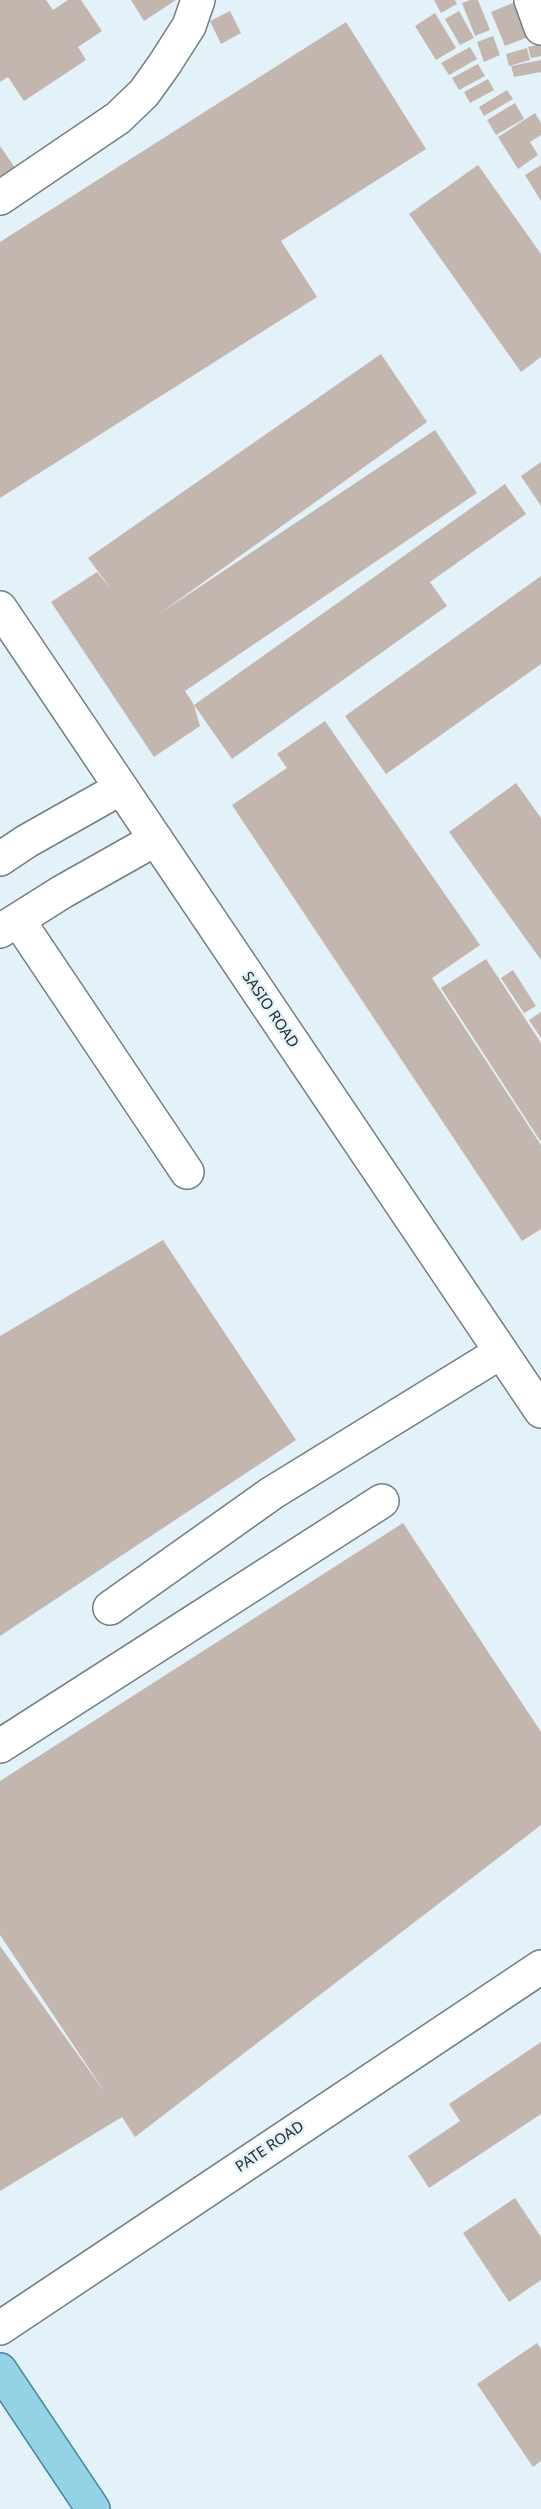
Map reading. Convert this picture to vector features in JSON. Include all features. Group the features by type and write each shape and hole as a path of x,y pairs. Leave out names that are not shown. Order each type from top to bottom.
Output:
{"main road":[{"path":"0,2370 93,2509"}],"street":[{"path":"0,198 118,118 131,106 164,65 189,26 198,0"},
{"path":"531,0 541,28"},
{"name":"SASIO ROAD","path":"0,608 541,1411"},
{"path":"0,859 121,788"},
{"path":"156,839 62,892 9,926 187,1172"},
{"path":"110,1608 272,1493 501,1352"},
{"path":"0,1746 382,1501"},
{"name":"PATE ROAD","path":"0,2328 541,1967"}],"building":[{"path":"0,0 46,0 53,10 68,0 81,0 102,31 78,47 86,60 24,101 8,77 0,82"},
{"path":"131,0 176,0 144,21"},
{"path":"434,0 455,0 457,4 441,13"},
{"path":"478,0 490,30 475,36 462,3"},
{"path":"520,0 536,34 505,46 491,12"},
{"path":"230,11 241,33 221,44 210,21"},
{"path":"459,11 474,38 460,45 445,19"},
{"path":"435,13 456,48 436,60 415,26"},
{"path":"346,22 426,149 281,241 317,297 0,498 0,242"},
{"path":"493,36 500,55 484,62 477,42"},
{"path":"541,44 541,56 531,58 528,47"},
{"path":"470,47 477,59 449,75 441,63"},
{"path":"527,48 530,60 509,66 506,54"},
{"path":"541,60 541,72 514,77 511,66"},
{"path":"478,64 485,76 459,90 452,78"},
{"path":"488,79 494,90 470,103 464,92"},
{"path":"507,90 513,99 484,116 479,107"},
{"path":"515,103 524,119 496,135 487,120"},
{"path":"535,113 541,123 541,135 530,142 538,155 518,169 498,137"},
{"path":"0,146 22,178 0,193"},
{"path":"478,165 541,254 541,357 521,372 409,214"},
{"path":"541,165 541,201 525,175"},
{"path":"381,354 427,422 159,614 435,430 477,493 185,691 194,705 200,726 154,757 51,602 97,572 112,590 88,558"},
{"path":"541,462 541,506 521,476"},
{"path":"505,484 526,514 430,582 447,606 232,759 194,705"},
{"path":"541,576 541,664 386,774 345,716"},
{"path":"325,721 480,945 432,978 541,1145 541,1229 522,1241 232,805 287,768 277,754"},
{"path":"516,783 541,818 541,960 449,832"},
{"path":"486,959 541,1043 541,1142 441,988"},
{"path":"513,970 536,1006 524,1013 501,978"},
{"path":"541,1012 541,1038 529,1020"},
{"path":"163,1240 296,1440 0,1636 0,1336"},
{"path":"403,1523 541,1732 541,1825 135,2137 122,2117 0,2191 0,1946 106,2094 0,1935 0,1781"},
{"path":"541,2042 541,2114 429,2188 408,2156 460,2121 449,2104"},
{"path":"515,2198 541,2237 541,2280 509,2302 463,2233"},
{"path":"537,2343 541,2349 541,2461 533,2467 477,2384"}]}
